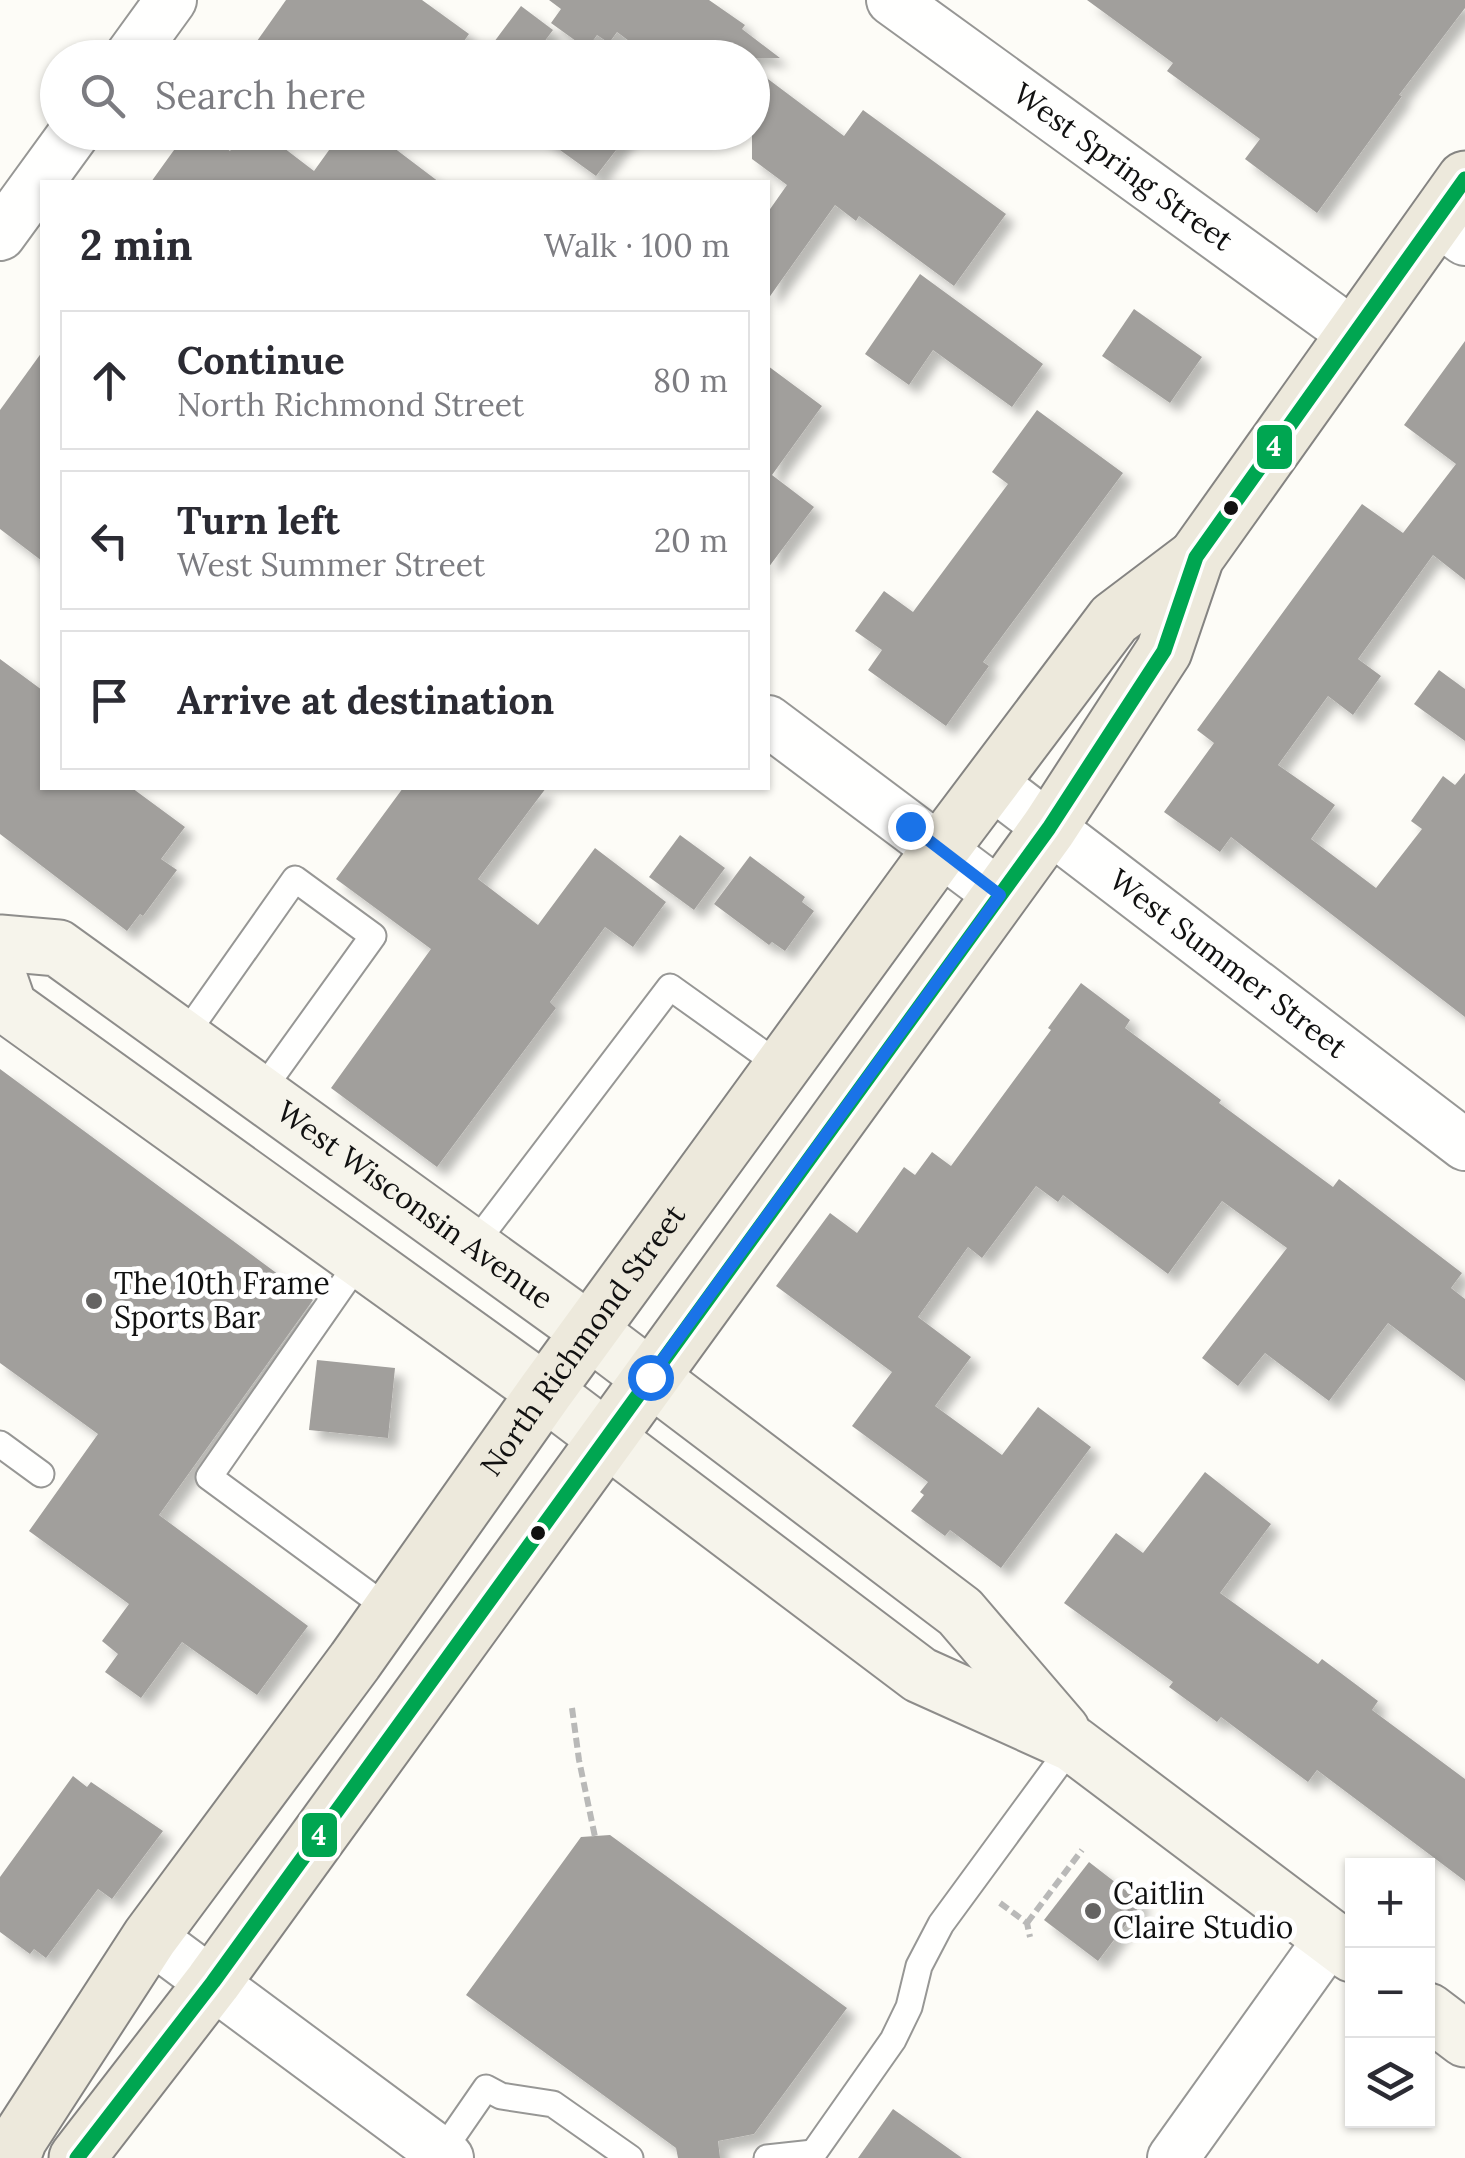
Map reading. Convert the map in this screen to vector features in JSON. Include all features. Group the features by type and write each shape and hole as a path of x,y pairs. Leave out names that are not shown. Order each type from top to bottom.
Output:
{"main road":[{"name":"North Richmond Street","path":"77,2158 213,1982 1049,828 1164,651 1196,557 1352,333 1455,213"},
{"name":"North Richmond Street","path":"12,2158 19,2139 150,1937 940,850 1114,619 1196,557"},
{"name":"West Wisconsin Avenue","path":"0,942 58,948 589,1330 960,1612 1073,1744 1342,1946"},
{"name":"West Wisconsin Avenue","path":"0,980 9,1008 544,1392 920,1676 1073,1744"},
{"path":"1435,2016 1465,2039"}],"street":[{"path":"143,40 171,0"},
{"name":"West Spring Street","path":"892,0 1352,333"},
{"path":"0,236 25,183 57,150"},
{"path":"770,722 1000,895"},
{"name":"West Summer Street","path":"991,783 1465,1144"},
{"path":"150,1937 445,2156"},
{"path":"1173,2158 1342,1946"}],"lane":[{"path":"183,1038 295,879 373,936 260,1094"},
{"path":"473,1246 670,987 782,1067"},
{"path":"360,1260 208,1477 390,1610"},
{"path":"0,1444 41,1474"},
{"path":"767,2158 812,2156 893,2040 909,2007 919,1966 941,1924 1073,1744"},
{"path":"445,2156 486,2088 502,2096 553,2104 630,2158"}],"path":[{"path":"572,1708 595,1837"},
{"path":"1027,1923 1082,1850"}],"building":[{"path":"286,0 422,0 469,34 465,40 258,40"},
{"path":"549,0 709,0 745,25 742,29 756,40 628,40 617,32 611,40 597,35 593,40 575,40 551,23 561,9"},
{"path":"1087,0 1465,0 1465,8 1317,213 1245,159 1260,139 1167,71 1173,63"},
{"path":"521,6 553,30 546,40 496,40"},
{"path":"770,80 844,136 863,110 1006,214 954,286 859,216 856,221 835,205 770,296 770,209 787,185 752,159 752,150 770,150"},
{"path":"174,150 287,150 314,171 329,150 397,150 436,180 152,180"},
{"path":"560,150 616,150 596,176"},
{"path":"920,274 1043,364 1012,407 933,350 909,385 865,354"},
{"path":"1134,309 1202,357 1170,403 1102,356"},
{"path":"1465,341 1465,580 1433,555 1358,659 1381,676 1353,715 1328,696 1278,765 1335,805 1311,839 1376,888 1422,829 1411,821 1443,776 1455,785 1465,773 1465,1017 1231,837 1220,852 1164,812 1214,743 1197,730 1362,504 1403,533 1456,464 1404,425"},
{"path":"40,355 40,559 0,529 0,410"},
{"path":"770,367 822,406 772,475 814,507 770,565"},
{"path":"1037,410 1123,473 983,662 989,666 946,726 868,670 882,650 855,631 884,591 913,612 1008,484 992,472"},
{"path":"0,659 40,689 40,790 135,790 185,827 161,859 177,870 127,931 0,834"},
{"path":"1439,670 1465,689 1465,741 1414,704"},
{"path":"402,790 545,790 478,879 538,925 595,848 666,902 633,947 605,927 550,1002 556,1008 437,1167 331,1088 431,949 336,879"},
{"path":"680,835 725,868 694,910 649,877"},
{"path":"750,856 805,897 802,902 814,911 785,951 772,942 769,945 714,904"},
{"path":"1081,983 1130,1020 1125,1028 1221,1100 1219,1103 1333,1187 1339,1179 1462,1273 1451,1288 1465,1299 1465,1381 1388,1323 1329,1401 1265,1353 1238,1386 1202,1358 1287,1248 1222,1201 1168,1274 1063,1195 1058,1202 1036,1186 982,1258 968,1247 918,1317 971,1357 935,1406 1002,1455 1038,1407 1091,1447 1001,1568 950,1530 945,1536 911,1511 924,1495 920,1492 928,1482 852,1426 892,1372 776,1286 830,1213 857,1233 904,1167 915,1175 932,1152 951,1166"},
{"path":"0,1069 313,1300 159,1515 308,1626 257,1695 182,1642 141,1698 105,1672 118,1654 102,1641 129,1604 29,1531 98,1434 0,1363"},
{"path":"317,1360 395,1368 388,1438 309,1430"},
{"path":"1205,1472 1271,1524 1220,1593 1318,1664 1322,1659 1378,1701 1372,1710 1465,1779 1465,1881 1317,1770 1308,1782 1221,1717 1217,1722 1169,1687 1173,1682 1064,1603 1116,1533 1143,1553"},
{"path":"73,1776 87,1787 91,1782 163,1831 112,1899 98,1889 46,1958 34,1949 30,1954 0,1932 0,1877"},
{"path":"610,1835 847,2008 754,2134 718,2141 720,2158 678,2158 676,2148 466,1995 581,1837"},
{"name":"Caitlin Claire Studio","path":"1089,1862 1142,1903 1098,1961 1044,1920"},
{"path":"893,2109 962,2158 858,2158"}],"transit line":[{"name":"4","path":"77,2158 213,1982 1049,828 1164,651 1196,557 1465,179"}],"place":[{"name":"The 10th Frame Sports Bar","path":"94,1301"},
{"name":"Caitlin Claire Studio","path":"1093,1911"}],"route":[{"path":"650,1377 1000,895 910,826"}]}
